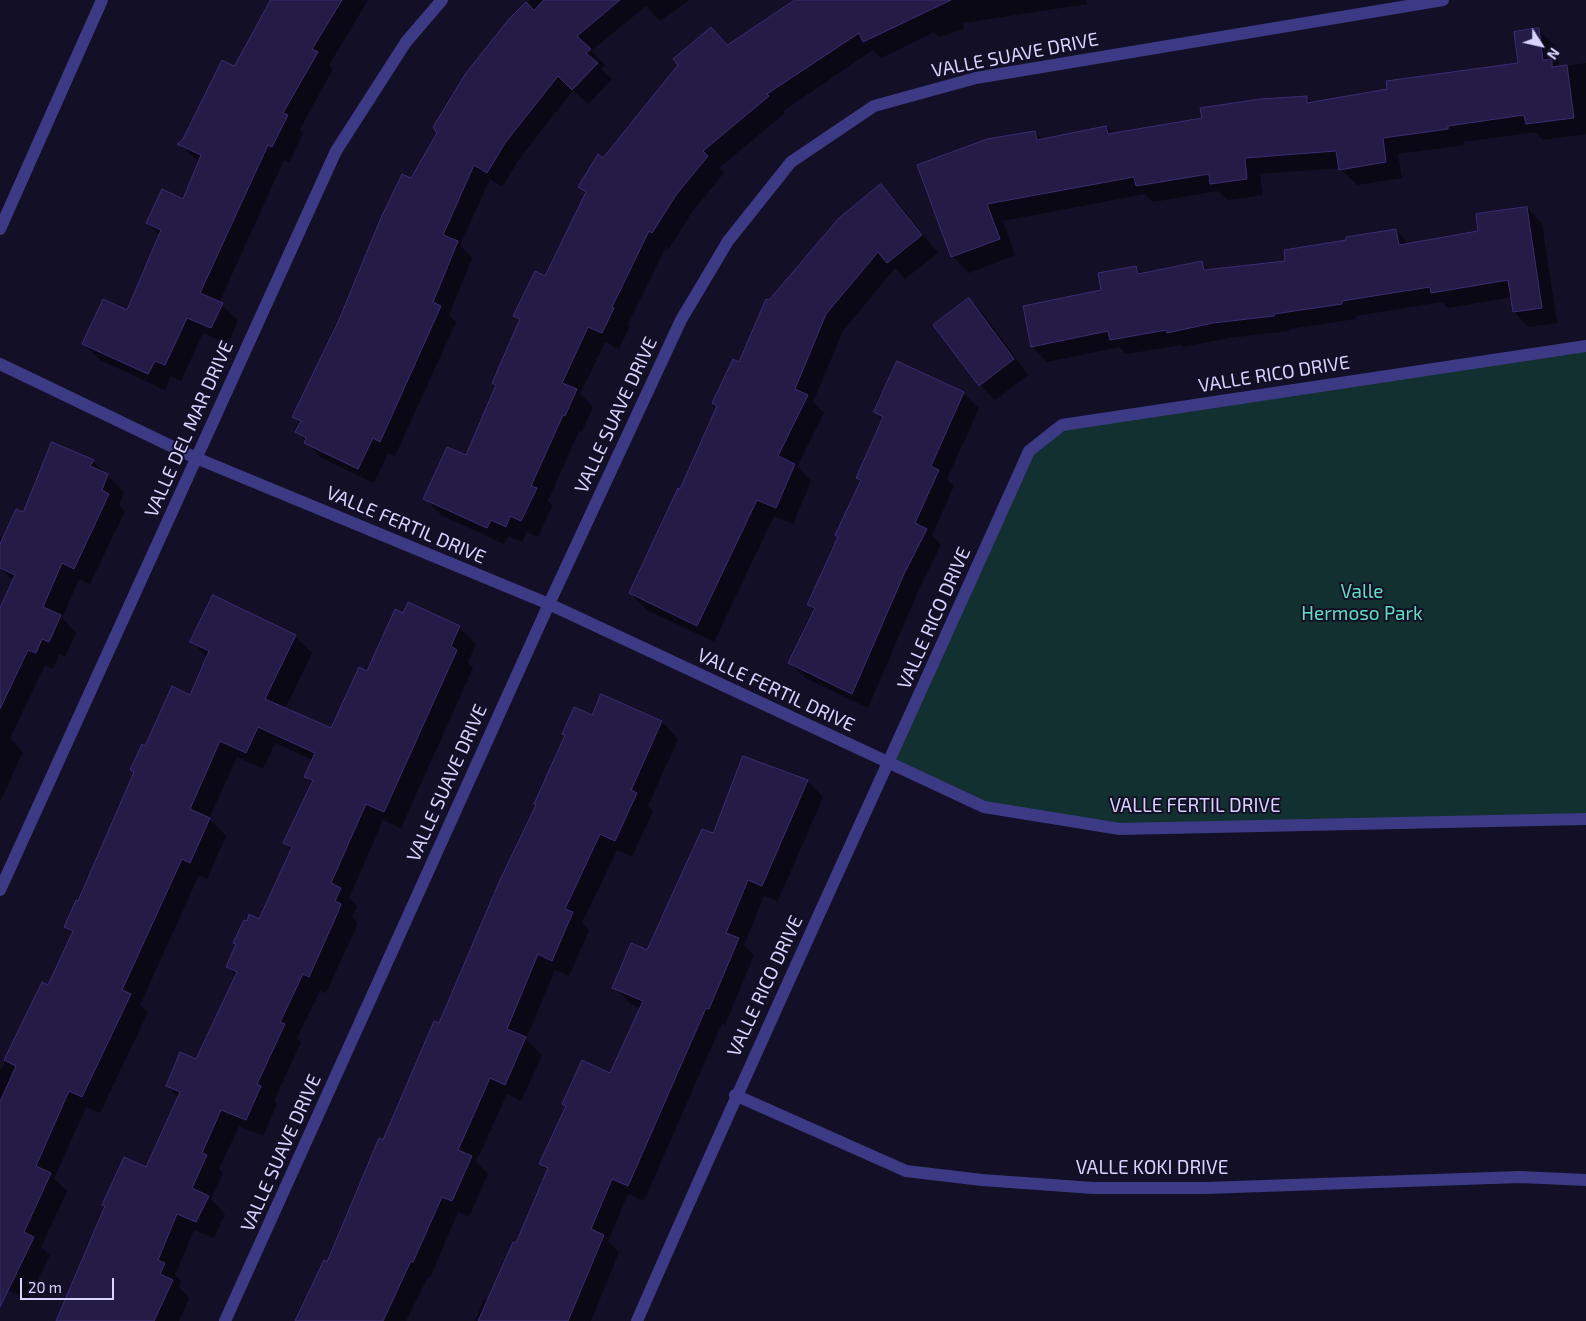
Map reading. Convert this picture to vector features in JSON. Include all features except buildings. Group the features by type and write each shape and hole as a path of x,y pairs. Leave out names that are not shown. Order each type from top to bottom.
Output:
{"street":[{"path":"0,229 102,0"},
{"name":"VALLE DEL MAR DRIVE","path":"0,890 336,151 406,42 442,0"},
{"name":"VALLE SUAVE DRIVE","path":"225,1321 549,604 681,320 728,241 791,162 874,106 976,78 1444,0"},
{"name":"VALLE RICO DRIVE","path":"637,1321 735,1095 889,764 1028,451 1062,425 1586,346"},
{"name":"VALLE FERTIL DRIVE","path":"0,364 196,458 549,604 984,807 1120,829 1586,819"},
{"name":"VALLE KOKI DRIVE","path":"735,1095 906,1171 982,1180 1093,1188 1206,1188 1520,1176 1586,1180"}],"green space":[{"name":"Valle Hermoso Park","path":"1586,346 1586,819 1120,829 984,807 889,764 1029,451 1062,425"}]}
